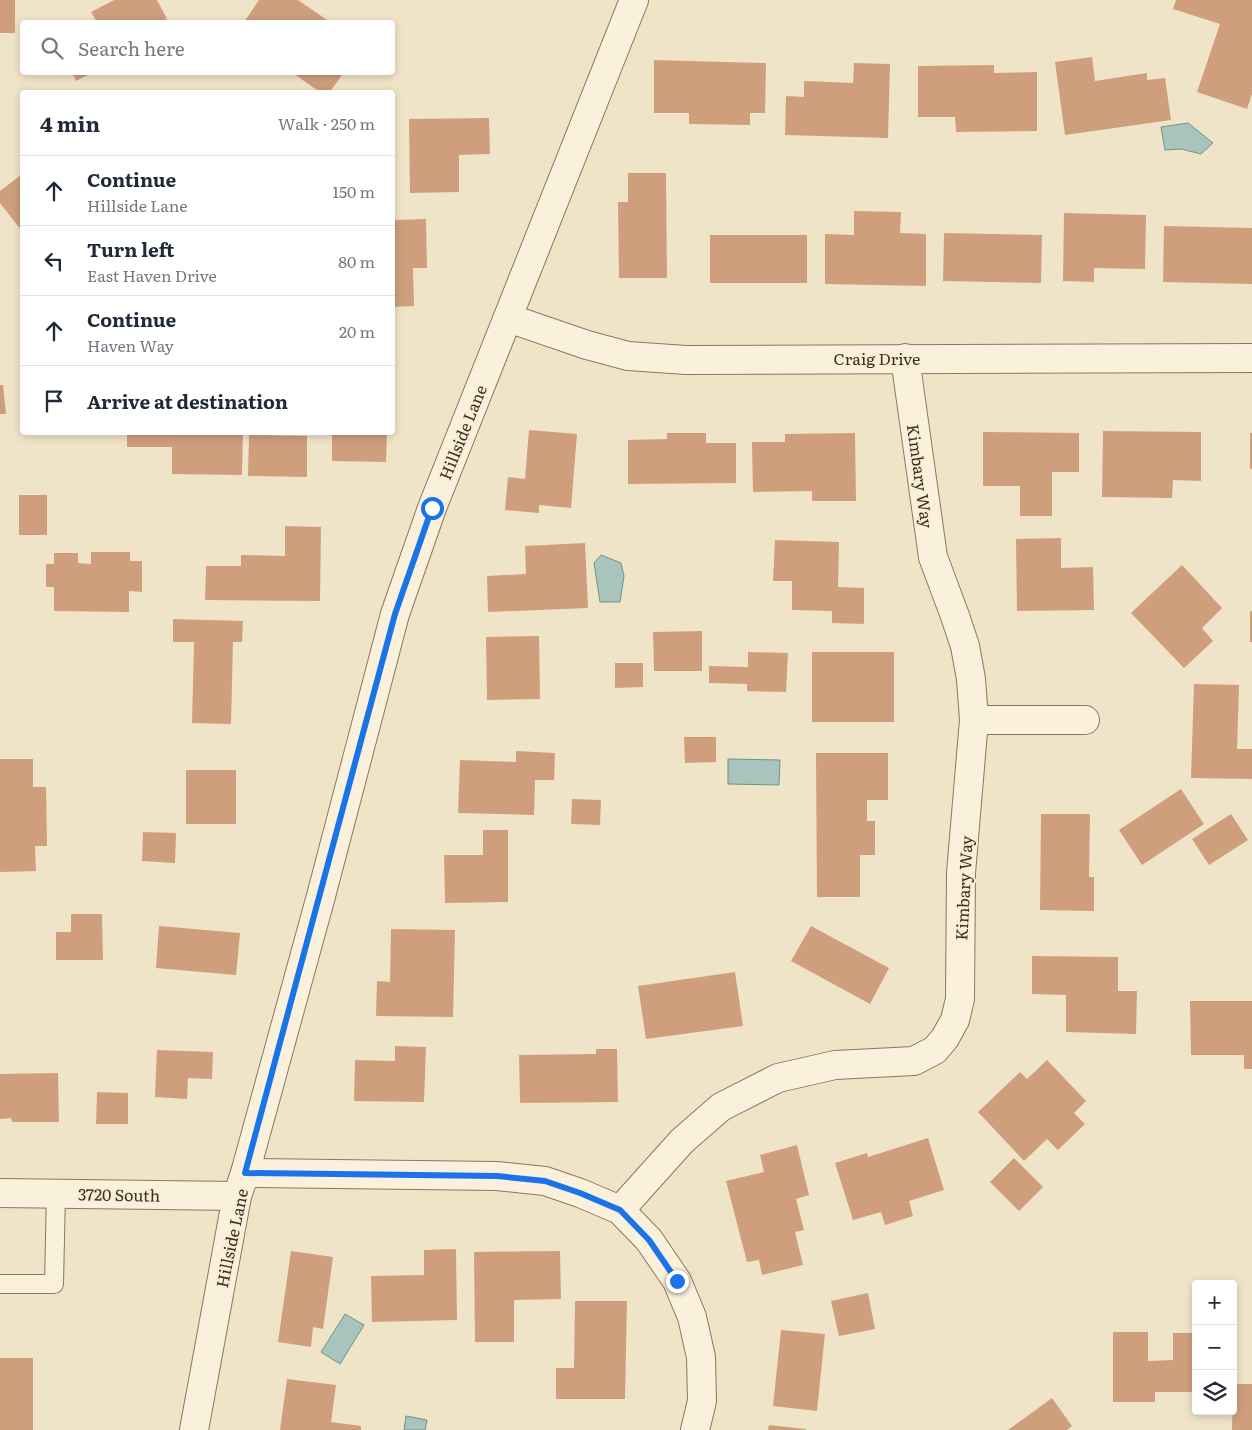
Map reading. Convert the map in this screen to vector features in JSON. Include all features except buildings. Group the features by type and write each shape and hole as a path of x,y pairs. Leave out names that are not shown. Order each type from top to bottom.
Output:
{"street":[{"name":"Hillside Lane","path":"194,1430 241,1185 395,614 432,508 634,0"},
{"name":"Craig Drive","path":"508,318 586,345 628,356 686,360 1252,358"},
{"name":"Kimbary Way","path":"620,1210 682,1142 721,1107 778,1078 835,1065 914,1061 935,1050 956,1020 960,999 961,873 974,720 971,679 965,646 956,616 932,557 905,358"},
{"path":"974,720 1085,720"},
{"name":"3720 South","path":"0,1192 56,1193 497,1176 545,1181 620,1210"},
{"path":"620,1210 649,1240 677,1281 692,1317 701,1357 702,1401 695,1430"}],"lane":[{"path":"0,1284 54,1284 56,1193"}],"water":[{"path":"1188,123 1213,143 1201,154 1181,149 1165,150 1161,127"},
{"path":"601,555 621,563 624,576 620,602 600,602 594,563"},
{"path":"728,759 780,760 779,785 728,784"},
{"path":"345,1314 364,1325 340,1364 321,1352"},
{"path":"406,1416 427,1420 425,1430 404,1430"}],"route":[{"path":"432,508 395,614 321,896 245,1173 497,1176 545,1181 620,1210 649,1240 677,1281"}]}
